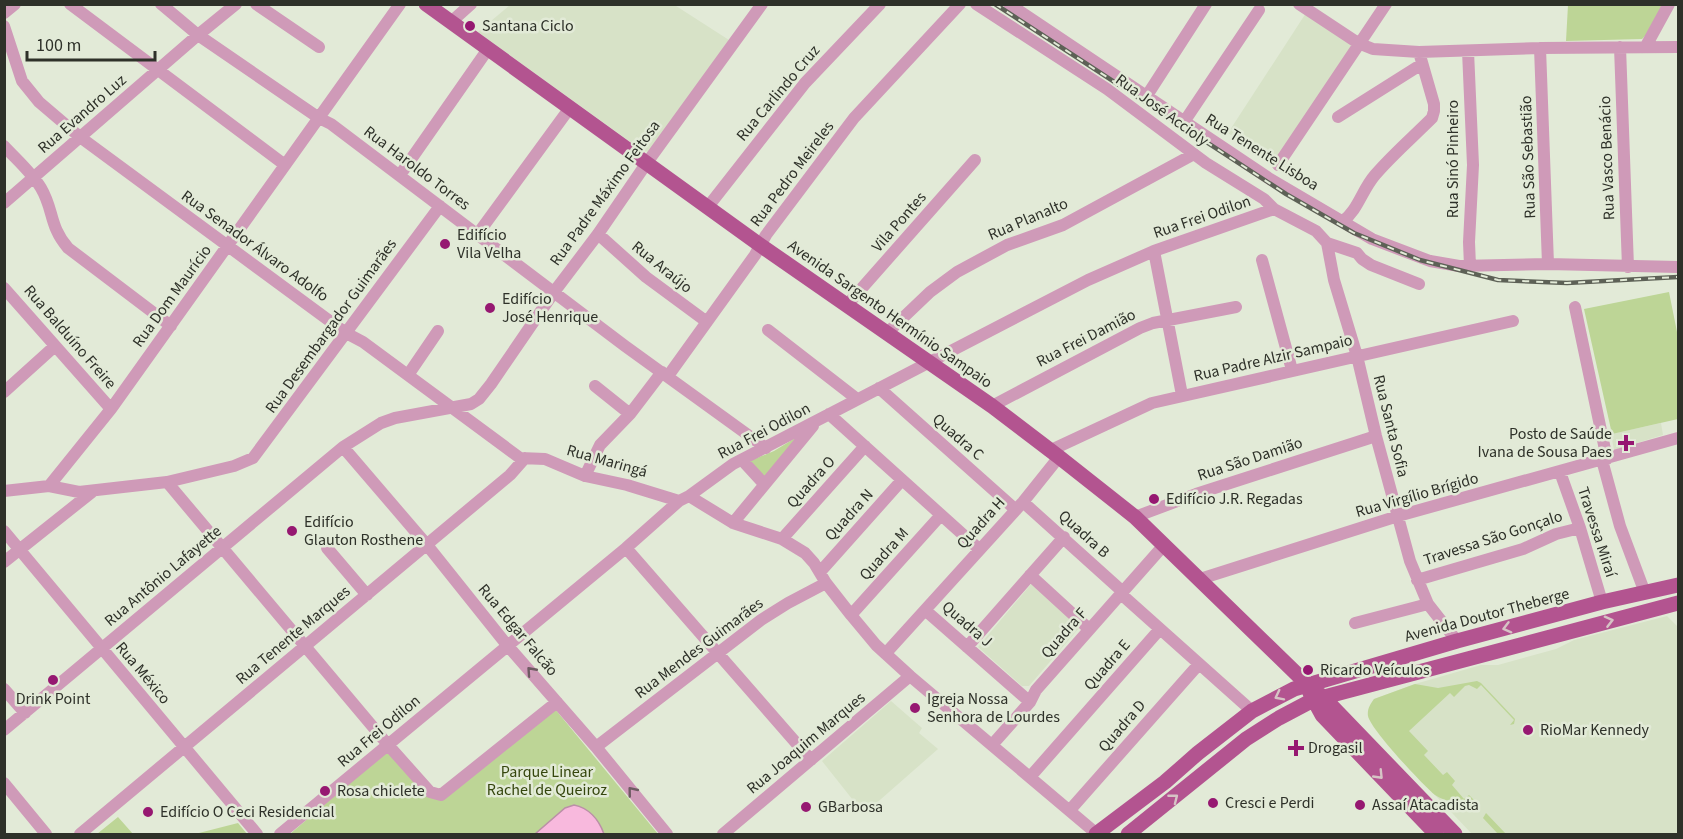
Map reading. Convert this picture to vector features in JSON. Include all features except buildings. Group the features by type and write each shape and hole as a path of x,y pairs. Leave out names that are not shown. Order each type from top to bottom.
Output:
{"main road":[{"name":"Avenida Sargento Hermínio Sampaio","path":"426,4 707,208 992,406 1135,517 1380,757 1455,834"},
{"name":"Avenida Doutor Theberge","path":"1096,834 1165,782 1252,711 1306,684 1602,602 1674,586"},
{"path":"1128,834 1246,739 1279,718 1318,698 1552,635 1678,604"},
{"path":"1546,617 1545,627 1552,635"},
{"path":"1361,687 1352,695 1347,709 1380,757"},
{"name":"Avenida Sargento Hermínio Sampaio","path":"1318,698 1322,715 1436,834"}],"street":[{"path":"4,14 15,4"},
{"path":"70,4 285,165"},
{"name":"Rua Haroldo Torres","path":"161,4 198,35 331,124 477,235 766,448"},
{"name":"Rua Evandro Luz","path":"4,203 236,4"},
{"path":"256,4 320,47"},
{"name":"Rua Dom Maurício","path":"49,486 111,409 400,4"},
{"path":"451,22 471,4"},
{"name":"Rua Padre Máximo Feitosa","path":"343,447 381,423 395,418 471,404 479,399 492,384 554,292 762,4"},
{"name":"Rua Carlindo Cruz","path":"707,208 805,83 880,4"},
{"name":"Rua Pedro Meireles","path":"585,476 600,445 665,374 707,322 760,245 854,118 960,4"},
{"name":"Rua José Accioly","path":"976,4 1107,89 1194,154 1263,199 1274,209 1316,231 1327,243 1357,253 1362,260 1371,265 1419,284"},
{"name":"Rua Tenente Lisboa","path":"1009,4 1270,179 1349,222 1372,239 1430,261 1470,266"},
{"path":"1146,97 1206,4"},
{"path":"1299,4 1372,50 1421,58 1468,51 1678,47"},
{"path":"1278,165 1386,4"},
{"path":"1646,46 1669,4"},
{"path":"1184,122 1259,10"},
{"name":"Rua Senador Álvaro Adolfo","path":"4,26 22,81 28,90 80,137 346,333 363,342 516,455 525,458"},
{"name":"Rua Vasco Benácio","path":"1620,47 1628,267"},
{"name":"Rua São Sebastião","path":"1540,48 1548,264"},
{"path":"400,176 488,49"},
{"name":"Rua Sinó Pinheiro","path":"1468,51 1473,165 1470,266"},
{"path":"1338,117 1421,58"},
{"path":"1349,222 1361,196 1375,175 1432,118 1434,104 1421,58"},
{"path":"477,235 569,109"},
{"path":"4,146 33,178 44,195 58,237 68,248 171,326"},
{"name":"Rua Planalto","path":"887,333 930,292 957,272 1007,245 1063,225 1194,154"},
{"name":"Vila Pontes","path":"847,305 975,160"},
{"name":"Rua Desembargador Guimarães","path":"167,482 246,462 259,453 440,206"},
{"name":"Rua Frei Odilon","path":"280,834 389,746 684,499 742,460 1088,280 1154,251 1274,209"},
{"name":"Rua Araújo","path":"598,234 646,277 707,322"},
{"name":"Rua Santa Sofia","path":"1327,243 1334,280 1357,356 1376,436 1417,580 1428,604 1458,641"},
{"path":"1154,251 1182,396"},
{"path":"1262,260 1292,370"},
{"path":"1470,266 1548,264 1678,267"},
{"name":"Rua Balduíno Freire","path":"4,288 111,409"},
{"name":"Rua Frei Damião","path":"992,406 1140,328 1236,307"},
{"path":"1575,307 1604,459 1620,526 1645,593"},
{"name":"Rua Padre Alzir Sampaio","path":"1054,454 1152,403 1514,321"},
{"path":"768,330 857,399"},
{"path":"408,375 438,331"},
{"path":"4,392 55,346"},
{"path":"595,386 630,414"},
{"name":"Quadra C","path":"879,388 1019,506"},
{"path":"733,523 764,484 824,418 865,446 979,549"},
{"name":"Rua São Damião","path":"1135,517 1196,494 1376,436"},
{"name":"Rua Virgílio Brígido","path":"1200,579 1398,516 1678,438"},
{"name":"Quadra O","path":"782,539 865,446"},
{"name":"Rua Edgar Falcão","path":"343,447 667,834"},
{"name":"Rua Antônio Lafayette","path":"4,730 343,447"},
{"name":"Quadra H","path":"925,610 1019,506 1054,454"},
{"name":"Rua Maringá","path":"525,458 545,459 585,476 684,499"},
{"name":"Rua Tenente Marques","path":"80,834 367,596 510,475 525,458"},
{"path":"742,460 764,484"},
{"name":"Travessa Miraí","path":"1560,472 1580,528 1602,602"},
{"name":"Quadra N","path":"823,577 902,480"},
{"path":"4,491 49,486 92,492 167,482 430,792 441,795 557,702"},
{"path":"4,562 92,492"},
{"path":"684,499 733,523 782,539 805,553 850,615 876,645 1096,834"},
{"name":"Quadra B","path":"1019,506 1064,537 1122,593"},
{"name":"Quadra M","path":"850,615 941,515"},
{"name":"Travessa São Gonçalo","path":"1417,580 1523,549 1556,534 1580,528"},
{"name":"Rua México","path":"4,531 257,834"},
{"path":"967,647 1064,537"},
{"name":"Quadra F","path":"992,746 1030,702 1036,690 1164,545"},
{"path":"327,548 367,596"},
{"path":"626,548 811,760"},
{"path":"1030,575 1089,629"},
{"name":"Rua Mendes Guimarães","path":"596,747 718,651 823,577"},
{"path":"1674,586 1678,604"},
{"path":"1122,593 1252,711"},
{"path":"1355,623 1428,604"},
{"name":"Quadra J","path":"886,653 925,610 1030,702"},
{"name":"Quadra E","path":"1030,777 1161,629"},
{"name":"Quadra D","path":"1070,810 1199,663"},
{"name":"Rua Joaquim Marques","path":"723,834 910,676"},
{"path":"4,689 25,713"},
{"path":"4,783 46,834"}],"shaded area":[{"path":"673,4 729,40 651,152 643,151 478,32 510,5"},
{"path":"1306,13 1351,43 1351,49 1276,164 1228,133"},
{"name":"Posto de Saúde Ivana de Sousa Paes","path":"1661,423 1663,435 1614,450 1611,434"},
{"path":"1032,583 1080,627 1029,686 1022,686 978,647"},
{"name":"RioMar Kennedy","path":"1667,616 1678,627 1678,834 1472,834 1398,756 1369,719 1368,711 1374,699 1415,684 1481,665 1498,665 1556,649 1574,640"},
{"path":"891,701 922,728 919,733 938,749 864,814 822,761"},
{"path":"574,805 593,815 604,834 535,834 565,808"}],"green space":[{"path":"1568,5 1664,5 1642,39 1566,41"},
{"path":"1669,292 1678,337 1678,419 1612,434 1584,309"},
{"path":"805,432 765,479 747,462 774,451"},
{"path":"1477,681 1481,683 1515,719 1514,724 1510,725 1514,720 1481,685 1477,689 1469,685 1454,697 1450,693 1409,731 1428,751 1424,755 1443,775 1447,772 1455,781 1452,785 1464,799 1469,795 1479,805 1474,810 1435,795 1387,745 1371,723 1368,714 1374,699 1415,684 1438,688"},
{"name":"Parque Linear Rachel de Queiroz","path":"555,709 658,834 290,834 389,749 444,797"},
{"path":"1486,813 1506,834 1498,834 1483,818"},
{"path":"118,817 133,834 97,834"},
{"path":"238,823 247,834 195,834"}],"railway":[{"path":"995,4 1286,194 1354,233 1420,260 1498,280 1567,283 1678,277"}],"place":[{"name":"Santana Ciclo","path":"470,26"},
{"name":"Edifício Vila Velha","path":"445,244"},
{"name":"Edifício José Henrique","path":"490,308"},
{"name":"Posto de Saúde Ivana de Sousa Paes","path":"1626,443"},
{"name":"Edifício J.R. Regadas","path":"1154,499"},
{"name":"Edifício Glauton Rosthene","path":"292,531"},
{"name":"Ricardo Veículos","path":"1308,670"},
{"name":"Drink Point","path":"53,680"},
{"name":"Igreja Nossa Senhora de Lourdes","path":"915,708"},
{"name":"RioMar Kennedy","path":"1528,730"},
{"name":"Drogasil","path":"1296,748"},
{"name":"Rosa chiclete","path":"325,791"},
{"name":"Cresci e Perdi","path":"1213,803"},
{"name":"Assaí Atacadista","path":"1360,805"},
{"name":"GBarbosa","path":"806,807"},
{"name":"Edifício O Ceci Residencial","path":"148,812"}]}
